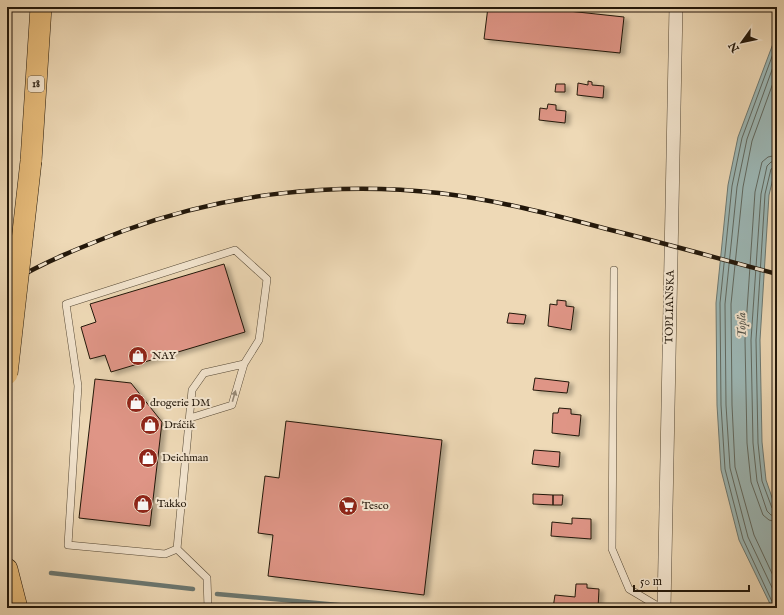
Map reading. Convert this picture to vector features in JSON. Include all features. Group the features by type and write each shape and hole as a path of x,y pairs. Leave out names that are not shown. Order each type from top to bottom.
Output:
{"main road":[{"name":"18","path":"7,374 31,161 41,7"},
{"path":"7,569 17,608"}],"street":[{"name":"TOPLIANSKA","path":"664,608 676,7"}],"lane":[{"path":"178,549 165,554 68,545 78,386 66,304 235,250 267,279 259,340 244,364 232,405 190,418"},
{"path":"614,270 612,549 629,589 661,608"},
{"path":"178,549 192,390 204,373 244,364"},
{"path":"178,549 207,578 208,608"}],"water":[{"name":"Topľa","path":"777,33 777,162 769,195 760,340 762,442 766,480 777,512 777,608 772,608 739,540 721,470 717,405 716,303 728,185 738,137"}],"building":[{"path":"488,7 531,7 624,17 620,53 484,39"},
{"path":"588,81 592,82 592,85 604,86 603,98 577,95 578,83 588,85"},
{"path":"556,84 565,84 565,92 555,92"},
{"path":"548,104 556,105 556,110 566,111 565,123 539,120 540,108 547,109"},
{"path":"224,264 245,332 111,372 105,355 90,359 81,327 96,322 90,304"},
{"path":"557,300 566,301 566,306 574,307 571,330 548,326 550,304 557,305"},
{"path":"509,313 526,315 524,324 507,323"},
{"path":"535,378 569,382 567,393 533,390"},
{"path":"95,379 131,383 162,422 150,526 79,518"},
{"path":"559,408 571,409 571,414 581,415 579,436 552,433 553,413 558,413"},
{"name":"Tesco","path":"286,421 442,440 424,595 268,576 273,535 258,533 265,476 279,478"},
{"path":"534,450 560,452 559,467 532,464"},
{"path":"533,494 553,495 553,505 533,504"},
{"path":"553,495 563,495 562,505 553,505"},
{"path":"572,518 591,519 591,539 551,536 552,522 572,524"},
{"path":"576,584 587,584 587,588 599,589 598,608 553,608 555,595 575,597"}],"waterway":[{"path":"51,573 193,589"},
{"path":"217,594 371,608"}],"railway":[{"path":"7,284 64,255 123,231 161,218 239,200 279,194 319,190 359,189 439,193 523,208 777,274"}],"place":[{"name":"NAY","path":"138,356"},
{"name":"drogerie DM","path":"136,403"},
{"name":"Dráčik","path":"150,425"},
{"name":"Deichman","path":"148,458"},
{"name":"Takko","path":"143,504"},
{"name":"Tesco","path":"348,506"}]}
